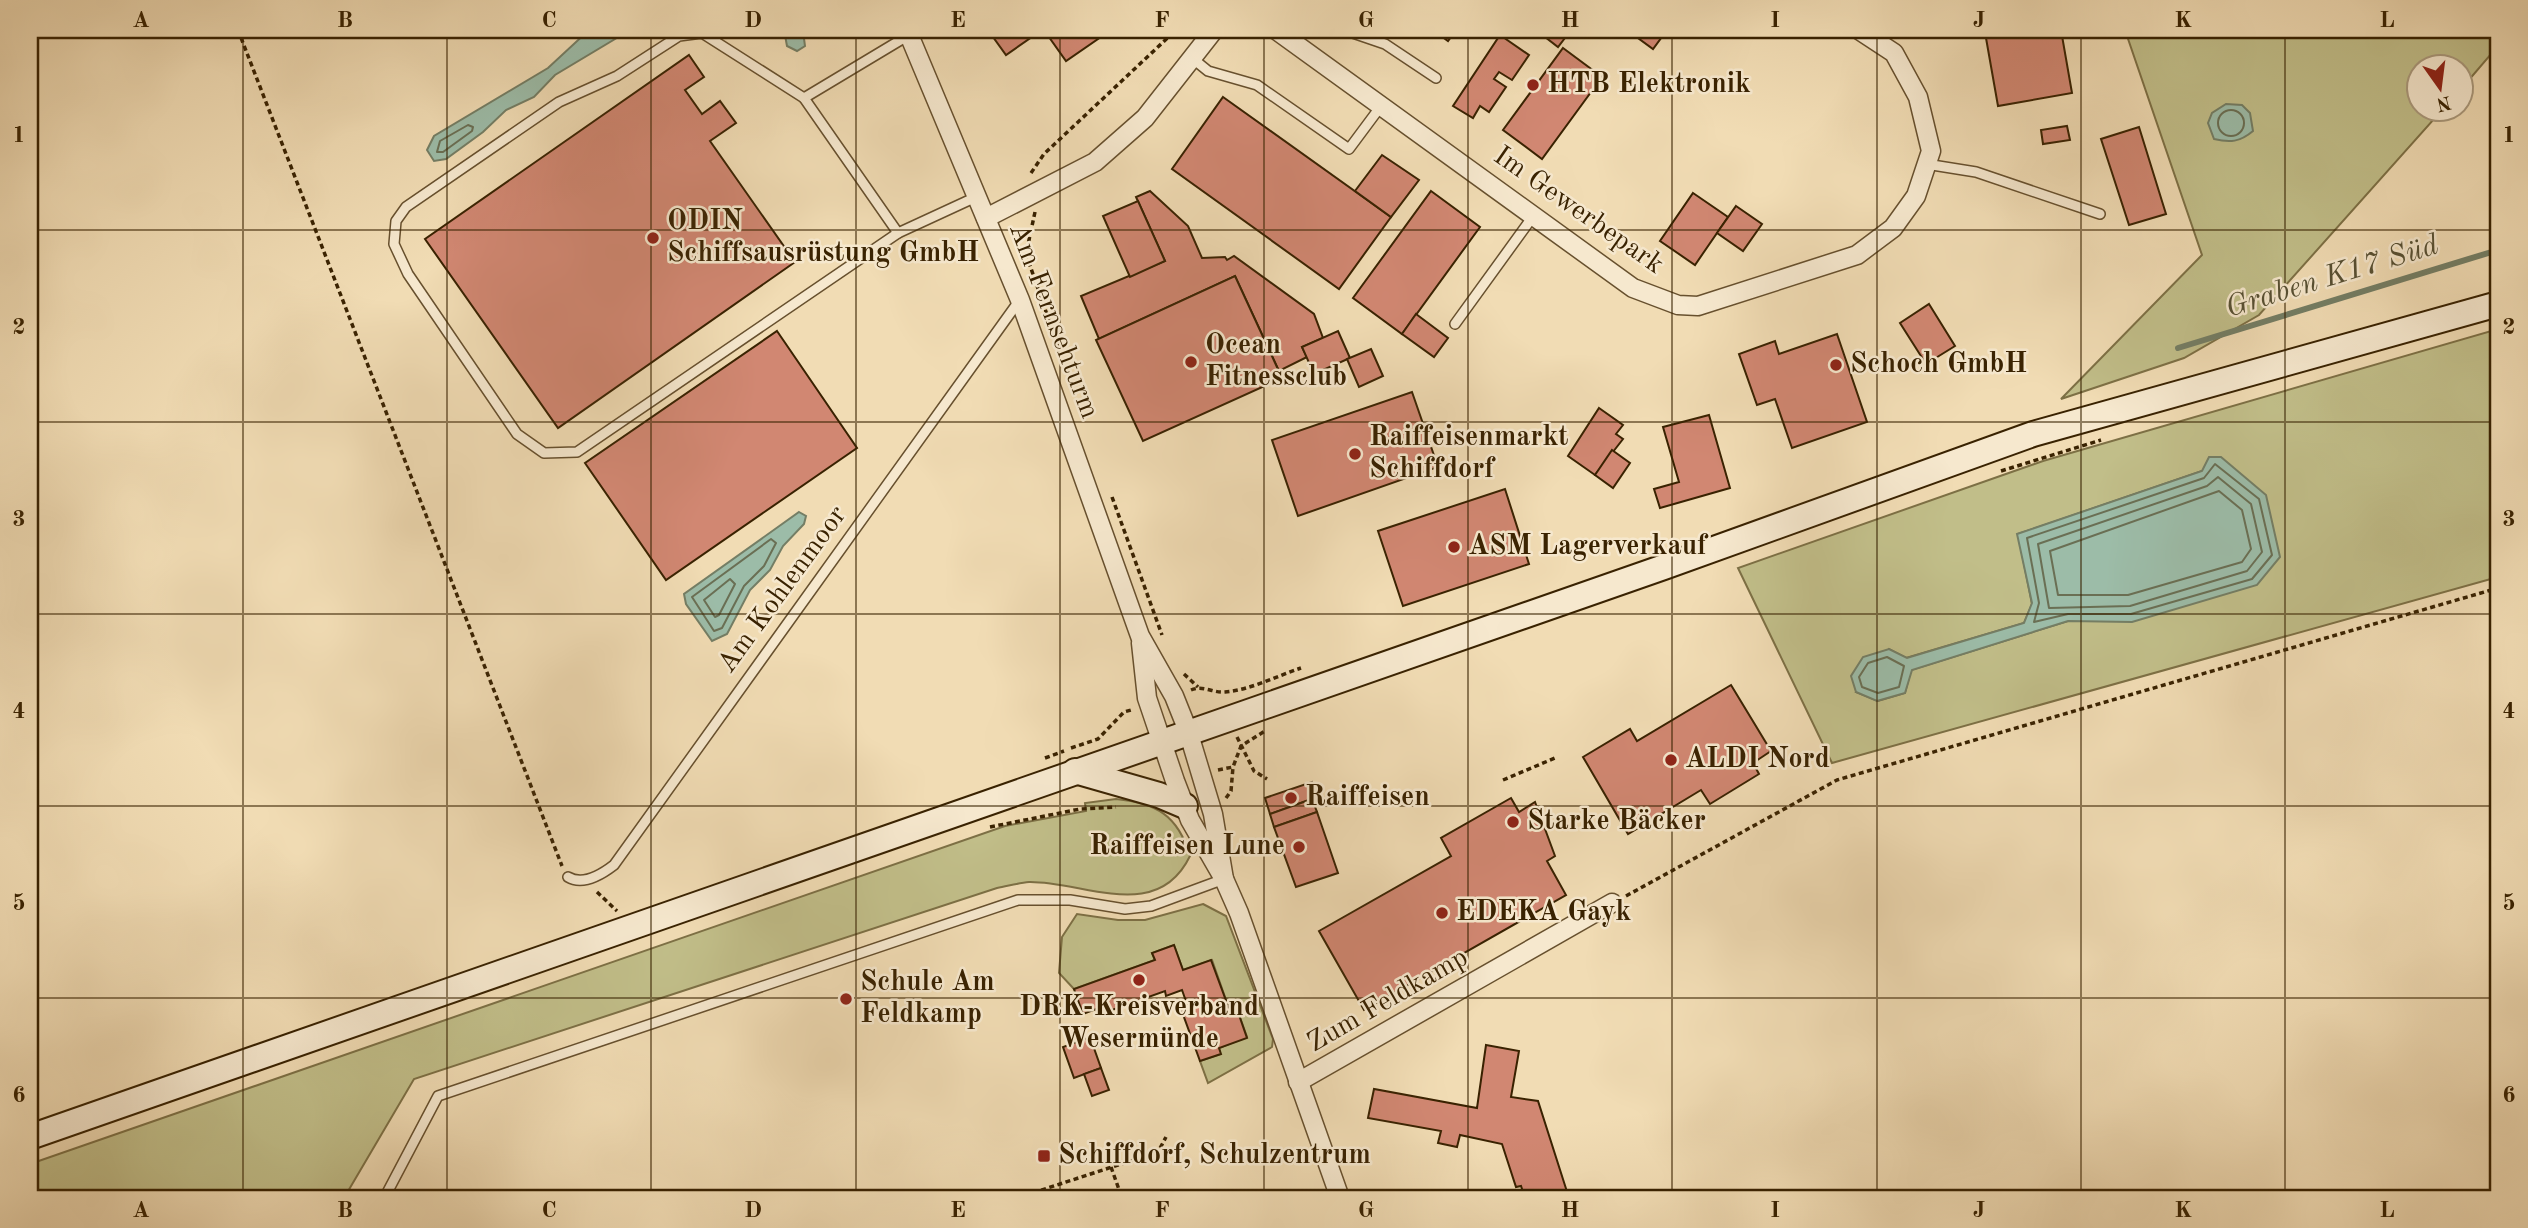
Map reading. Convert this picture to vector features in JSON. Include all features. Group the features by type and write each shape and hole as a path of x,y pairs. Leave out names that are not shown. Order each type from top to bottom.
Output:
{"main road":[{"path":"30,1137 2033,434 2498,304"},
{"path":"1075,771 1159,794 1185,806"}],"street":[{"path":"986,218 1095,162 1144,118 1214,30"},
{"name":"Im Gewerbepark","path":"1276,30 1382,104 1633,288 1678,305 1698,306 1857,255 1893,228 1916,196 1931,150 1918,97 1894,53 1859,30"},
{"name":"Am Fernsehturm","path":"908,32 1020,300 1140,636 1174,696 1188,731"},
{"name":"Am Fernsehturm","path":"1140,636 1146,698 1161,741"},
{"name":"Zum Feldkamp","path":"1188,731 1202,773 1224,879"},
{"name":"Zum Feldkamp","path":"1161,741 1185,806 1224,879 1340,1198"},
{"name":"Zum Feldkamp","path":"1298,1082 1612,903"}],"lane":[{"path":"1344,30 1385,44 1436,78"},
{"path":"804,98 908,32"},
{"path":"898,233 804,98 702,33 679,36 617,76 559,102 405,207 396,221 394,244 408,274 517,434 544,453 577,452 898,233 976,197"},
{"path":"1192,58 1208,71 1257,85 1349,149 1382,104"},
{"path":"1926,164 1976,172 2100,214"},
{"path":"1455,324 1534,215"},
{"name":"Am Kohlenmoor","path":"585,879 601,876 614,865 1020,300"},
{"path":"568,877 575,881 585,879"},
{"path":"390,1198 388,1191 438,1096 1018,900 1070,900 1125,909 1160,903 1224,879"}],"path":[{"path":"237,30 568,877"},
{"path":"1066,370 1026,254 1035,209 1031,175 1044,154 1176,30"},
{"path":"2000,471 2104,439"},
{"path":"1108,487 1166,646"},
{"path":"1612,903 1837,780 2498,588"},
{"path":"1180,669 1198,687"},
{"path":"1202,773 1233,767 1241,746 1270,727"},
{"path":"1241,746 1254,771 1267,779"},
{"path":"1503,780 1555,758"},
{"path":"986,828 1080,809 1120,806"},
{"path":"585,879 618,912"},
{"path":"1017,1198 1158,1152 1166,1137"},
{"path":"1111,1167 1122,1198"}],"shaded area":[{"path":"2125,30 2482,30 2498,40 2498,46 2476,72 2476,52 2406,52 2406,122 2431,122 2259,315 2184,358 2061,399 2202,255"},
{"path":"2498,329 2498,577 1832,763 1738,568 2043,461","holes":["2202,471 2132,621 2068,621 1911,670 1905,693 1878,701 1856,692 1889,649 1906,658 2024,623 2032,604 2018,534"]},
{"path":"1116,799 1143,804 1164,814 1179,830 1185,842 1190,856 1176,877 1159,889 1139,894 1118,894 1029,882 997,888 414,1079 344,1198 30,1198 30,1164 1005,826 1086,811 1085,803"},
{"path":"1203,904 1226,916 1273,1039 1272,1047 1208,1083 1200,1061 1220,1054 1219,1048 1247,1037 1238,1012 1231,1014 1212,960 1183,970 1174,945 1152,953 1155,960 1074,989 1059,973 1062,937 1077,914 1118,920 1145,920"}],"water":[{"path":"589,30 630,30 555,75 534,97 506,110 483,132 446,159 434,161 427,150 434,136 548,68"},
{"path":"784,30 810,30 803,31 805,46 797,51 787,46"},
{"path":"2226,104 2242,105 2250,113 2253,131 2235,141 2214,139 2208,123 2212,113"},
{"path":"2209,457 2221,457 2266,495 2280,557 2257,585 2132,622 2068,621 1912,670 1905,693 1877,701 1856,692 1851,676 1863,657 1889,649 1907,658 2024,623 2032,603 2017,534 2202,471"},
{"path":"799,512 806,516 804,524 783,546 770,570 750,590 727,634 712,641 686,604 684,594"}],"building":[{"path":"988,30 1042,30 1006,55"},
{"path":"1044,30 1111,30 1066,61"},
{"path":"1433,30 1456,30 1448,41"},
{"path":"1536,30 1571,30 1558,47"},
{"path":"1627,30 1667,30 1653,49"},
{"path":"2034,30 2061,30 2072,93 1998,106 1986,38"},
{"path":"1500,35 1529,55 1512,80 1499,72 1494,79 1506,87 1489,112 1480,106 1473,118 1453,106"},
{"path":"1563,48 1602,77 1542,159 1503,130"},
{"path":"689,55 704,77 685,90 702,114 720,101 736,123 710,141 795,262 558,428 425,239"},
{"path":"1223,97 1391,217 1339,289 1172,169"},
{"path":"2067,126 2070,140 2043,144 2041,130"},
{"path":"2139,127 2166,214 2129,225 2101,139"},
{"path":"1382,155 1419,180 1391,217 1355,191"},
{"path":"1150,191 1188,226 1202,258 1225,257 1227,260 1234,256 1314,314 1323,338 1302,347 1307,357 1279,371 1235,276 1099,339 1081,296 1165,261 1136,197"},
{"path":"1431,191 1480,227 1402,334 1353,298"},
{"path":"1693,193 1728,217 1695,265 1660,241"},
{"path":"1138,201 1165,261 1130,277 1103,216"},
{"path":"1736,206 1762,224 1743,251 1717,233"},
{"path":"1235,276 1282,378 1143,441 1096,340"},
{"path":"1929,304 1955,346 1926,364 1900,323"},
{"path":"1416,314 1448,338 1434,357 1402,334"},
{"path":"777,331 857,448 666,580 585,463"},
{"path":"1338,331 1350,358 1314,374 1302,347"},
{"path":"1837,334 1867,422 1792,448 1775,399 1757,405 1739,354 1775,341 1779,354"},
{"path":"1371,349 1383,376 1359,387 1347,359"},
{"name":"Raiffeisenmarkt Schiffdorf","path":"1412,392 1438,467 1298,516 1272,440"},
{"path":"1599,408 1623,425 1616,434 1623,439 1595,475 1568,456"},
{"path":"1709,415 1730,488 1660,508 1654,489 1679,482 1663,427"},
{"path":"1612,450 1630,463 1613,488 1595,475"},
{"name":"ASM Lagerverkauf","path":"1505,489 1529,564 1403,606 1378,531"},
{"name":"ALDI Nord","path":"1731,685 1771,751 1753,763 1759,774 1710,804 1701,790 1628,834 1583,757 1630,729 1637,741"},
{"name":"Raiffeisen","path":"1312,782 1317,797 1270,814 1265,798"},
{"name":"EDEKA Gayk","path":"1511,798 1519,812 1535,802 1555,856 1547,861 1566,895 1364,1010 1319,931 1451,856 1441,838"},
{"path":"1312,799 1317,812 1274,827 1270,814"},
{"path":"1317,812 1338,873 1296,887 1274,827"},
{"path":"1174,945 1183,970 1211,960 1231,1014 1238,1012 1247,1038 1219,1048 1221,1054 1200,1061 1181,1009 1188,1007 1182,990 1166,996 1165,991 1098,1015 1096,1009 1083,1014 1074,989 1155,960 1152,953"},
{"path":"1090,1037 1101,1068 1074,1078 1063,1047"},
{"path":"1486,1045 1519,1051 1511,1097 1538,1101 1569,1198 1525,1198 1521,1186 1516,1187 1502,1144 1460,1135 1457,1147 1438,1143 1441,1131 1368,1118 1374,1089 1477,1108"},
{"path":"1101,1068 1109,1090 1092,1096 1084,1074"}],"waterway":[{"name":"Graben K17 Süd","path":"2178,348 2498,250"}],"place":[{"name":"HTB Elektronik","path":"1533,85"},
{"name":"ODIN Schiffsausrüstung GmbH","path":"653,238"},
{"name":"Ocean Fitnessclub","path":"1191,362"},
{"name":"Schoch GmbH","path":"1836,365"},
{"name":"Raiffeisenmarkt Schiffdorf","path":"1355,454"},
{"name":"ASM Lagerverkauf","path":"1454,547"},
{"name":"ALDI Nord","path":"1671,760"},
{"name":"Raiffeisen","path":"1291,798"},
{"name":"Starke Bäcker","path":"1513,822"},
{"name":"Raiffeisen Lune","path":"1299,847"},
{"name":"EDEKA Gayk","path":"1442,913"},
{"name":"DRK-Kreisverband Wesermünde","path":"1139,980"},
{"name":"Schule Am Feldkamp","path":"846,999"},
{"name":"Schiffdorf, Schulzentrum","path":"1044,1156"}]}
